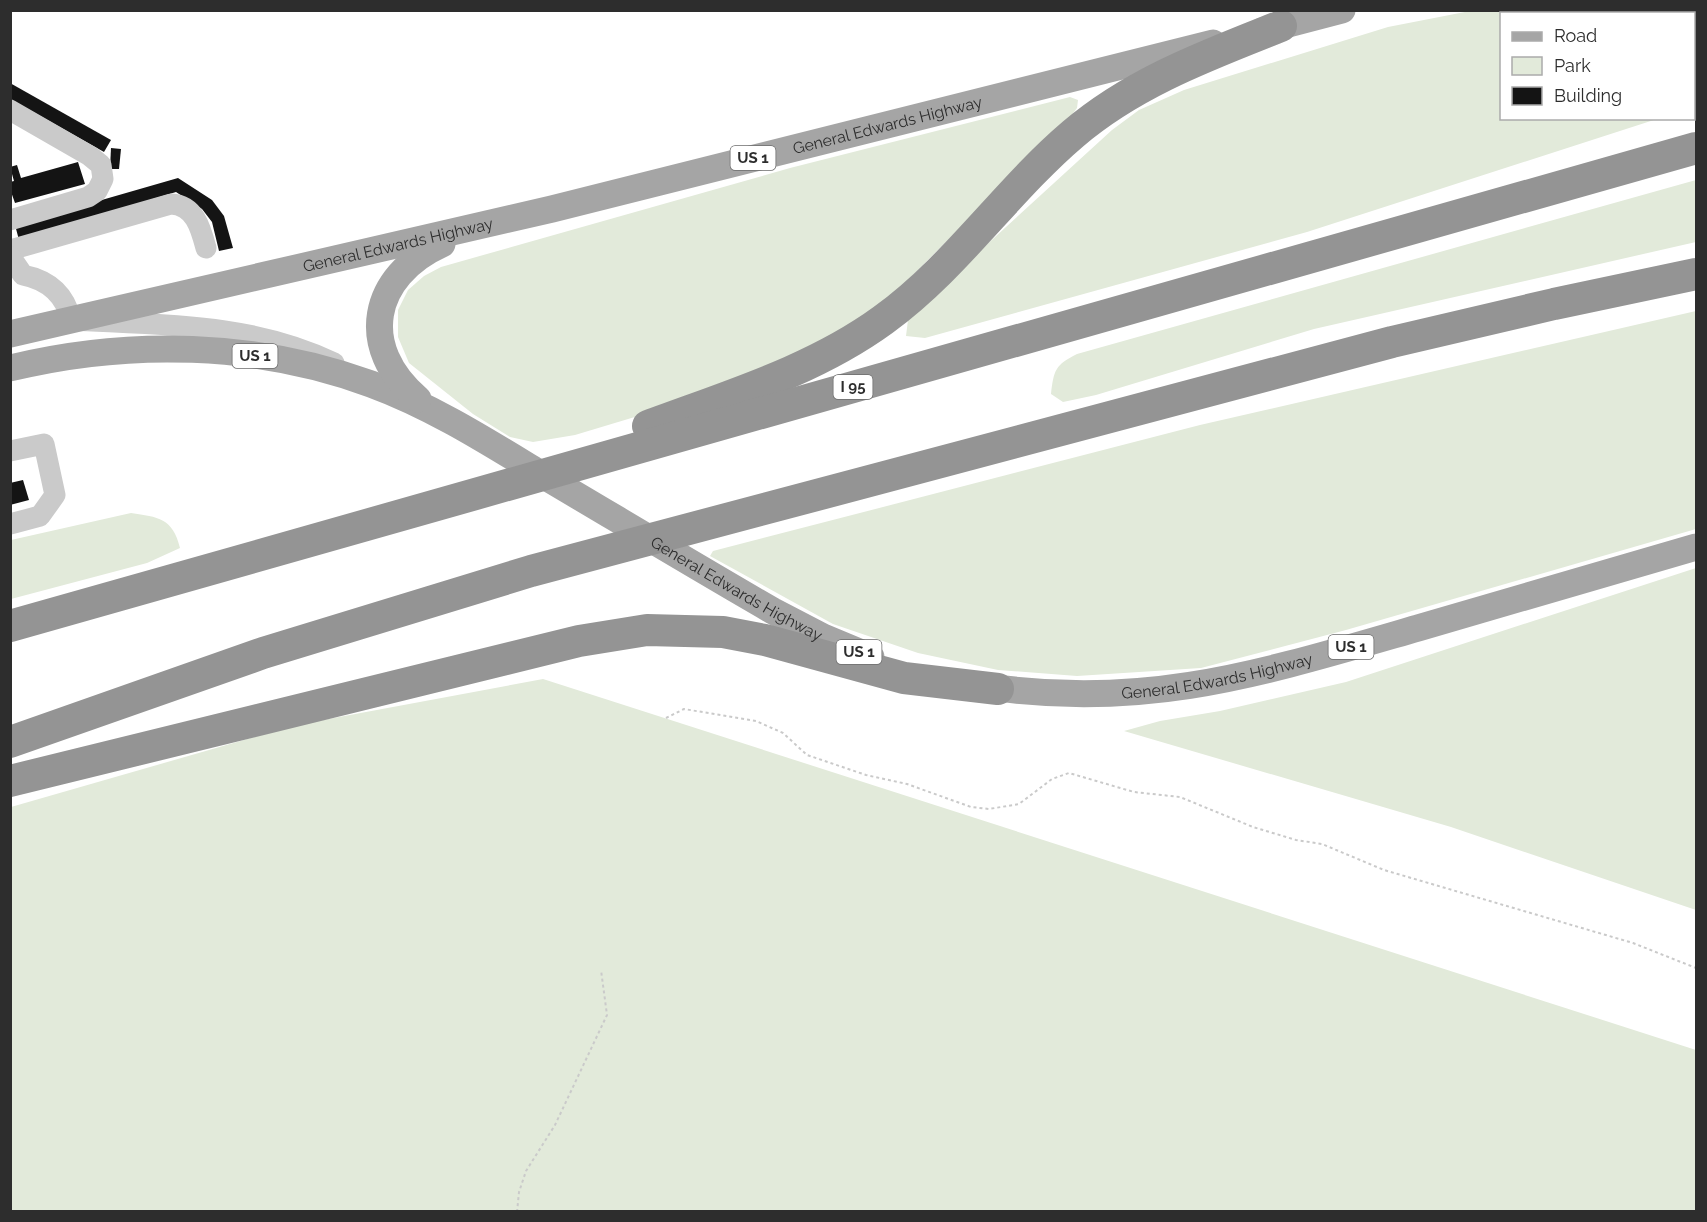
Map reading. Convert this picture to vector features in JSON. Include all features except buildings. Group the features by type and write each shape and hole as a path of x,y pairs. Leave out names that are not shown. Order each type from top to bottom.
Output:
{"highway":[{"path":"519,482 639,429 778,376 845,345 883,320 918,292 1060,146 1097,115 1164,74 1281,26"},
{"name":"I 95","path":"10,626 1696,148"},
{"path":"10,742 274,649 542,568 1392,342 1575,299 1696,274"},
{"path":"10,781 567,644 641,630 692,629 738,634 904,678 998,688"}],"main road":[{"name":"General Edwards Highway","path":"10,334 552,209 1342,10"},
{"path":"432,410 403,385 384,354 379,323 384,298 391,284 407,265 435,247 480,230 552,209"},
{"name":"General Edwards Highway","path":"10,368 91,353 142,349 194,350 293,363 370,384 432,410 798,624 871,657 945,679 1050,694 1129,694 1227,680 1284,667 1696,547"}],"lane":[{"path":"10,110 90,156 101,165 103,179 101,186 88,197 10,220"},
{"path":"10,250 171,204 181,206 196,219 206,248"},
{"path":"10,256 17,276 38,278 57,291 66,303 71,320 200,327 251,334 313,354 370,384"},
{"path":"10,452 44,444 55,495 40,516 10,524"}],"path":[{"path":"666,718 684,710 756,721 783,733 807,755 866,775 907,784 970,807 990,809 1019,804 1052,779 1069,773 1134,792 1180,797 1253,827 1296,840 1322,844 1383,870 1633,943 1696,968"},
{"path":"516,1212 519,1192 526,1172 555,1125 607,1015 601,970"}],"green space":[{"path":"1470,11 1696,11 1696,108 1695,12 1500,12 1500,120 1654,120 1307,232 925,338 906,336 908,320 923,303 1112,130 1139,110 1184,90 1388,27"},
{"path":"1070,97 1078,100 1077,108 1071,116 898,290 861,320 817,346 658,410 575,435 533,442 510,437 473,414 409,363 398,337 398,310 408,290 424,276 441,267 790,168"},
{"path":"1696,180 1696,242 1314,329 1096,395 1063,402 1051,394 1057,369 1077,354"},
{"path":"1696,311 1696,529 1346,630 1201,668 1077,676 998,670 918,653 833,624 710,556 713,551 1200,425"},
{"path":"131,513 157,518 169,525 180,548 147,563 11,599 11,540"},
{"path":"1696,568 1696,910 1451,827 1124,731 1160,721 1220,711 1346,682"},
{"path":"543,679 1696,1050 1696,1211 11,1212 11,807 296,725"}]}
